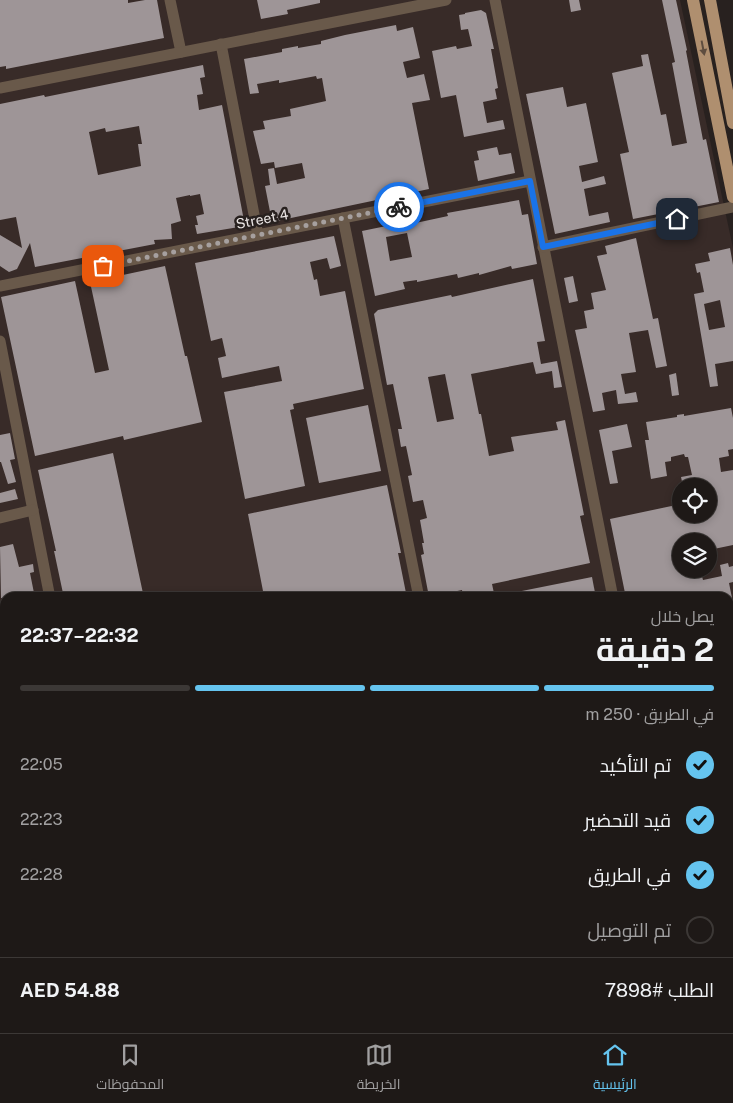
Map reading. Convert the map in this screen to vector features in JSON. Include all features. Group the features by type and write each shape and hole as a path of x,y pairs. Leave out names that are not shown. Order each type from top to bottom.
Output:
{"main road":[{"path":"693,0 733,197"},
{"path":"710,0 733,123"}],"street":[{"path":"170,0 181,52"},
{"path":"0,88 446,0"},
{"path":"495,0 611,592"},
{"path":"221,44 258,235"},
{"name":"Street 4","path":"0,286 530,181"},
{"path":"543,247 733,208"},
{"path":"343,218 418,592"},
{"path":"0,341 49,592"},
{"path":"0,518 33,510"}],"shaded area":[{"path":"0,0 680,0 733,248 733,592 0,592"}],"building":[{"path":"0,0 128,0 128,3 157,0 164,38 6,69 6,66 0,67"},
{"path":"257,0 320,0 320,3 287,10 288,14 261,19"},
{"path":"569,0 579,0 581,10 571,12"},
{"path":"662,0 676,0 703,140 706,139 719,202 633,219 620,154 629,152 612,73 643,66 641,55 648,54 661,115 666,114 672,146 687,143 672,63 675,62"},
{"path":"481,10 486,13 494,49 491,49 498,88 495,89 497,99 483,102 487,123 503,120 505,129 464,137 456,95 441,98 432,51 456,46 457,49 472,46 468,29 461,30 459,15"},
{"path":"396,25 397,31 413,27 420,58 403,62 407,78 424,74 430,100 412,103 429,189 272,222 265,186 270,185 268,169 274,168 277,184 305,178 302,163 275,168 274,162 261,164 253,131 265,129 263,121 291,116 290,109 326,101 322,78 317,79 316,76 279,83 279,80 257,84 259,93 250,94 244,59 282,52 282,49 321,44 321,41"},
{"path":"203,65 205,77 200,78 203,94 197,95 199,110 222,105 245,226 197,234 196,216 204,214 200,194 190,195 176,198 181,221 171,224 172,239 154,240 155,244 35,267 30,243 17,269 9,272 0,266 0,235 22,248 16,217 0,220 0,104 44,95 45,97","holes":["139,126 142,144 138,144 141,166 98,175 89,132 105,128 106,132"]},
{"path":"563,87 567,107 586,103 598,162 579,166 582,182 604,176 606,184 584,189 589,216 608,212 610,222 555,234 526,94"},
{"path":"497,147 499,155 511,153 515,173 478,181 474,161 479,160 477,151"},
{"path":"519,200 522,215 528,214 537,264 512,269 511,266 479,275 479,273 458,278 457,274 417,282 417,280 403,282 405,289 375,296 362,231 396,224 397,227 448,216 447,213","holes":["407,233 412,257 390,261 386,237"]},
{"path":"334,236 341,266 330,269 327,258 310,262 314,280 317,279 320,296 345,291 364,389 293,404 294,409 290,410 305,486 245,499 224,392 282,381 279,366 222,378 218,358 226,356 222,338 211,341 195,263"},
{"path":"636,238 653,319 658,318 667,366 656,368 648,330 629,333 636,372 621,374 625,394 636,392 638,402 618,404 616,390 602,393 605,410 593,412 575,330 587,328 584,311 594,309 591,293 606,290 597,256 607,254 605,246"},
{"path":"730,248 733,265 733,361 715,364 718,386 710,387 694,294 704,292 700,272 697,273 695,264 710,261 708,253","holes":["720,300 725,327 709,330 704,304"]},
{"path":"165,266 202,422 124,440 123,436 35,456 1,297 75,281 95,373 109,370 90,282"},
{"path":"573,276 578,301 569,303 564,278"},
{"path":"533,279 545,341 537,342 541,364 557,361 562,387 554,388 552,371 536,374 533,362 471,374 479,414 481,414 489,456 514,451 511,437 558,430 556,422 565,420 584,515 580,516 590,563 492,584 494,592 462,592 462,590 428,592 421,555 424,554 422,543 424,543 420,520 427,518 423,500 413,502 408,476 412,475 406,446 401,447 398,429 402,429 393,384 387,385 374,314 378,310 451,295 452,297","holes":["445,374 454,419 437,422 428,377"]},
{"path":"676,373 679,395 672,396 669,375"},
{"path":"368,405 381,471 319,483 306,418"},
{"path":"731,408 733,418 733,449 728,450 729,456 719,458 721,472 733,470 733,545 717,548 717,533 672,533 672,578 702,578 703,580 717,578 722,576 720,565 728,563 729,567 733,566 733,582 729,583 731,592 625,592 610,519 672,506 672,523 717,523 717,478 681,478 692,475 688,457 685,457 684,454 671,457 671,461 665,462 667,476 651,479 645,440 649,440 646,422 684,414 684,416"},
{"path":"627,424 632,447 612,451 618,483 610,484 599,430"},
{"path":"10,433 15,459 10,460 16,482 8,484 0,462 0,435"},
{"path":"113,453 143,592 63,592 54,551 56,551 38,470"},
{"path":"387,485 401,553 398,553 406,592 261,592 263,591 248,514"},
{"path":"15,489 18,499 0,503 0,493"},
{"path":"13,544 19,567 33,564 34,572 30,573 34,592 1,592 0,547"},
{"path":"592,577 595,592 517,592"}],"way so far":[{"path":"103,266 399,207"}],"route":[{"path":"399,207 530,181 543,247 677,219"}]}
